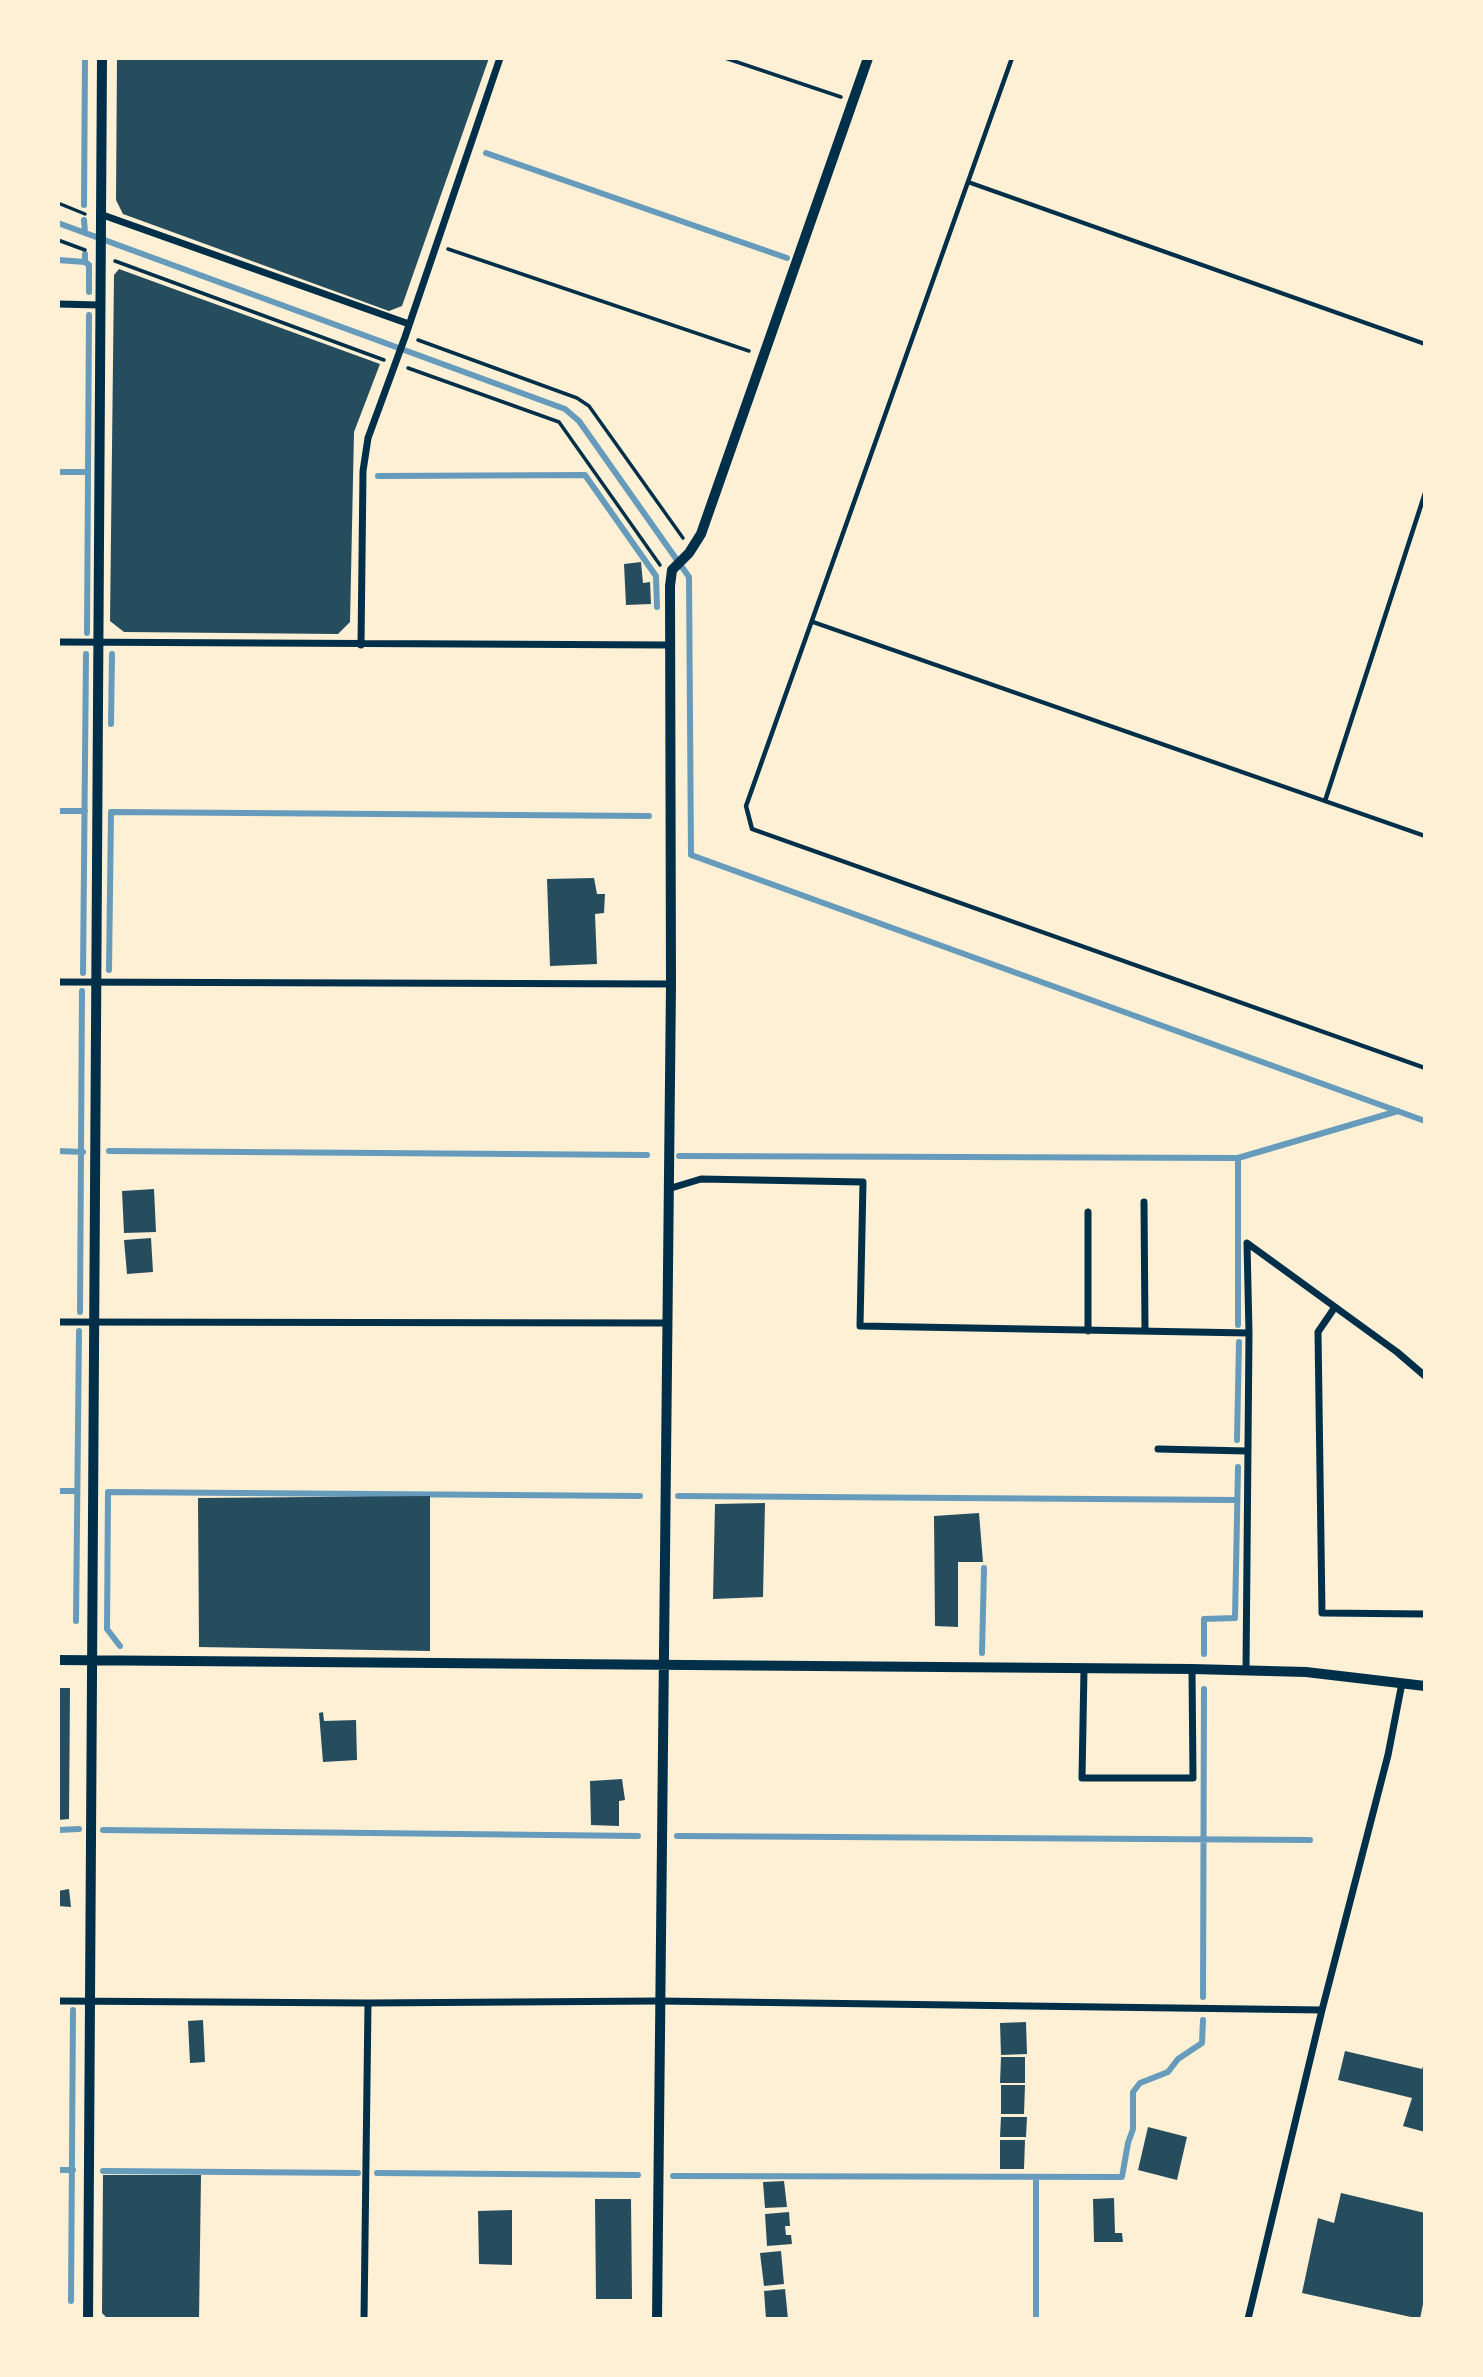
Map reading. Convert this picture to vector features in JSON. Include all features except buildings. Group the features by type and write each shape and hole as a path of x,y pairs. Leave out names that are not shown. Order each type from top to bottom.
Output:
{"street":[{"path":"88,2319 102,58"},
{"path":"361,645 363,471 368,438 406,336 500,58"},
{"path":"657,2319 671,984 672,575 701,534 868,58"},
{"path":"100,219 409,324"},
{"path":"58,304 100,305"},
{"path":"58,642 670,645"},
{"path":"58,982 671,984"},
{"path":"668,1189 701,1179 863,1182 859,1326 1249,1333"},
{"path":"1144,1202 1145,1330"},
{"path":"1088,1212 1088,1331"},
{"path":"1246,1670 1249,1333 1247,1243 1397,1352 1425,1376"},
{"path":"1335,1307 1318,1332 1322,1613 1425,1614"},
{"path":"58,1322 667,1323"},
{"path":"1158,1449 1247,1451"},
{"path":"58,1660 1246,1670 1306,1672 1425,1686"},
{"path":"1084,1669 1082,1778 1193,1778 1192,1669"},
{"path":"1248,2319 1322,2010 1388,1755 1402,1683"},
{"path":"58,2001 659,2001 1322,2010"},
{"path":"364,2319 368,2003"}],"lane":[{"path":"1012,58 746,806 752,829 1425,1068"},
{"path":"968,182 1425,344"},
{"path":"1325,801 1425,493"},
{"path":"813,622 1425,836"}],"path":[{"path":"724,58 853,101"},
{"path":"58,204 100,219"},
{"path":"58,240 559,422 672,575"},
{"path":"436,245 763,356"},
{"path":"406,336 578,398 590,406 690,552"}],"waterway":[{"path":"84,205 85,58"},
{"path":"486,153 787,258"},
{"path":"84,220 85,233"},
{"path":"58,223 565,409 579,421 689,577 691,855 1425,1121"},
{"path":"58,260 85,262 85,254"},
{"path":"85,262 89,265 89,292"},
{"path":"87,633 89,315"},
{"path":"58,472 88,472"},
{"path":"378,476 585,475 656,576 657,607"},
{"path":"83,973 86,654"},
{"path":"111,724 112,654"},
{"path":"58,811 85,811"},
{"path":"109,970 111,812 649,816"},
{"path":"80,1312 82,991"},
{"path":"679,1156 1238,1158 1398,1111"},
{"path":"58,1151 83,1152"},
{"path":"109,1151 647,1155"},
{"path":"1238,1158 1238,1325"},
{"path":"76,1621 79,1331"},
{"path":"1237,1440 1239,1342"},
{"path":"1204,1654 1204,1619 1235,1618 1238,1467"},
{"path":"58,1491 77,1491"},
{"path":"120,1646 107,1629 108,1492 640,1496"},
{"path":"678,1496 1236,1500"},
{"path":"982,1653 984,1568"},
{"path":"1203,1997 1204,1689"},
{"path":"58,1830 79,1829"},
{"path":"103,1830 638,1836"},
{"path":"677,1836 1310,1840"},
{"path":"71,2301 73,2010"},
{"path":"673,2176 1122,2177 1133,2129 1133,2092 1140,2083 1168,2072 1178,2059 1202,2043 1203,2020"},
{"path":"58,2170 73,2170"},
{"path":"103,2171 358,2173"},
{"path":"377,2173 638,2175"},
{"path":"1036,2178 1036,2319"}]}
